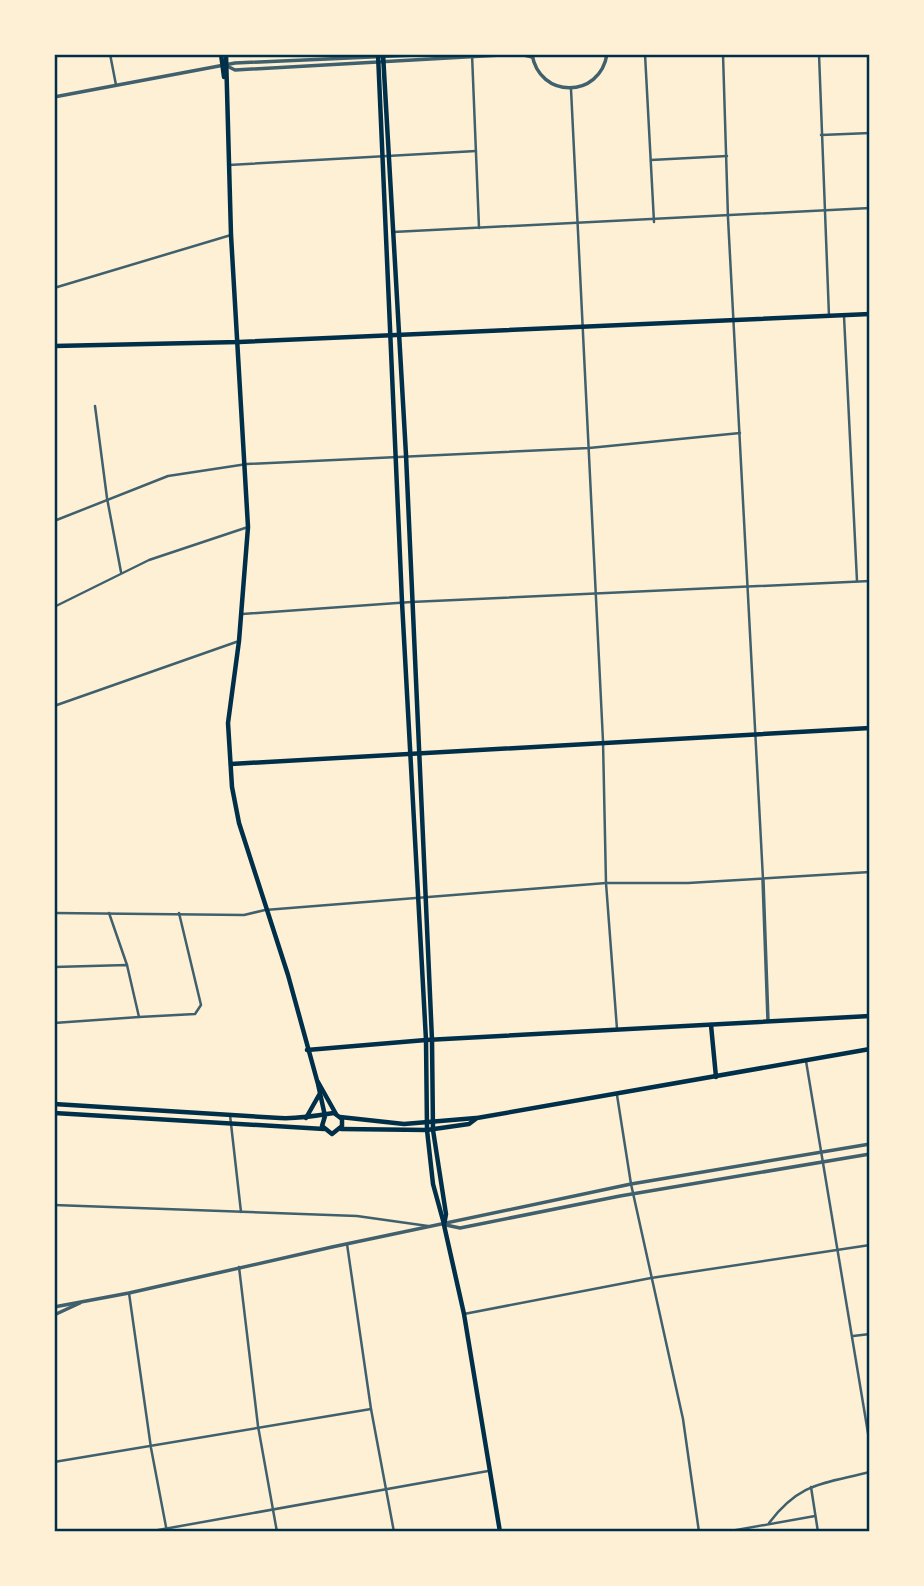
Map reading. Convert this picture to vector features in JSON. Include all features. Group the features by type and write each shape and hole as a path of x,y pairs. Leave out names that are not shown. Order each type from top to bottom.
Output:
{"main road":[{"path":"223,54 226,67 232,235 247,464 248,527 242,614 228,723 230,764 239,823 288,975 317,1081 325,1116 324,1129"},
{"path":"381,58 390,156 406,455 433,1123 430,1130"},
{"path":"381,58 381,156 416,897 429,1040 426,1123 430,1130 446,1214 444,1225 464,1314 500,1532"},
{"path":"54,345 239,342 870,314"},
{"path":"230,764 411,751 870,728"},
{"path":"307,1050 429,1040 870,1016"},
{"path":"711,1025 716,1077"},
{"path":"54,1104 306,1119 338,1116 349,1120 433,1123 617,1095 870,1049"},
{"path":"317,1081 338,1116 341,1129"},
{"path":"306,1119 319,1099 317,1081"},
{"path":"54,1113 324,1129 332,1134 341,1129 430,1130 469,1124 477,1118"}],"street":[{"path":"110,54 116,85"},
{"path":"226,67 235,70 439,54"},
{"path":"54,97 235,64 304,57 520,54 532,56 545,80 555,86 571,89 595,79 608,54"},
{"path":"645,54 654,222"},
{"path":"723,54 728,218 768,1021"},
{"path":"819,54 829,316"},
{"path":"472,56 479,228"},
{"path":"571,89 597,593 606,883 617,1029"},
{"path":"821,135 870,133"},
{"path":"229,165 476,151"},
{"path":"651,160 727,156"},
{"path":"393,232 654,222 870,208"},
{"path":"54,288 232,235"},
{"path":"844,316 857,581"},
{"path":"95,406 107,498 121,574"},
{"path":"54,521 168,476 247,464 589,448 740,433"},
{"path":"54,607 121,574 213,537 248,527"},
{"path":"242,614 402,602 748,589 870,581"},
{"path":"54,706 239,641"},
{"path":"54,913 244,915 265,910 606,883 763,880 794,875 870,872"},
{"path":"109,913 127,965 139,1017"},
{"path":"54,1023 194,1014 200,1008 179,913"},
{"path":"54,967 127,965"},
{"path":"806,1061 870,1445"},
{"path":"617,1095 633,1194 684,1419 699,1532"},
{"path":"230,1115 241,1213"},
{"path":"54,1307 631,1184 870,1144"},
{"path":"444,1225 460,1228 633,1194 870,1154"},
{"path":"54,1205 357,1216 431,1226"},
{"path":"347,1244 371,1409 394,1532"},
{"path":"464,1314 651,1278 870,1245"},
{"path":"239,1267 258,1426 277,1532"},
{"path":"129,1293 150,1448 167,1530"},
{"path":"54,1315 81,1302"},
{"path":"853,1336 870,1334"},
{"path":"54,1462 371,1409"},
{"path":"147,1532 489,1471"},
{"path":"769,1523 791,1496 811,1487 870,1472"},
{"path":"811,1487 818,1532"},
{"path":"725,1532 815,1516"}]}
